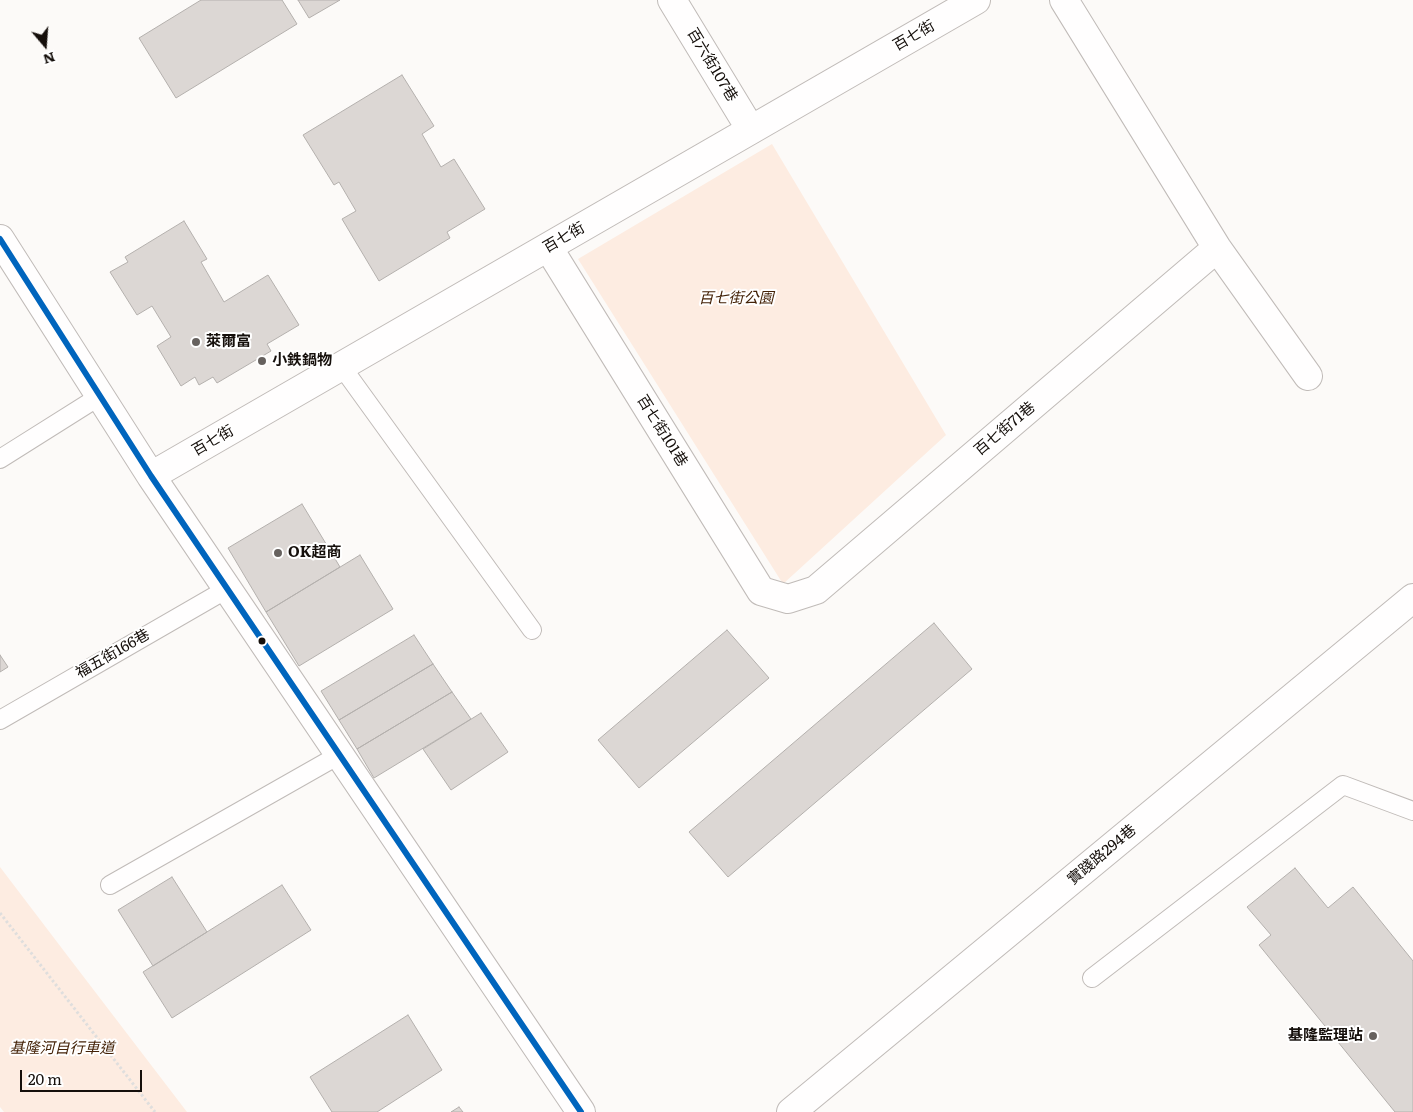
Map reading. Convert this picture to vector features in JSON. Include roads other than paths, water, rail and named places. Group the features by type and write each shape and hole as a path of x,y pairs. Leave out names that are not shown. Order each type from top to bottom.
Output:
{"street":[{"name":"百六街107巷","path":"672,0 751,130"},
{"name":"百七街","path":"151,476 976,0"},
{"path":"1064,0 1217,248 1308,376"},
{"path":"0,239 151,476 581,1112"},
{"name":"百七街101巷","path":"548,247 762,591 788,599"},
{"name":"百七街71巷","path":"788,599 816,590 1217,248"},
{"name":"實踐路294巷","path":"791,1112 1413,598"}],"lane":[{"path":"342,367 532,630"},
{"path":"0,459 100,396"},
{"name":"福五街166巷","path":"0,720 227,589"},
{"path":"110,885 339,754"},
{"path":"1092,978 1343,785 1413,811"}],"place":[{"name":"萊爾富","path":"196,342"},
{"name":"小鉄鍋物","path":"262,361"},
{"name":"OK超商","path":"278,553"},
{"name":"基隆監理站","path":"1373,1036"}],"park label":[{"name":"百七街公園","path":"736,299"},
{"name":"基隆河自行車道","path":"62,1049"}]}
